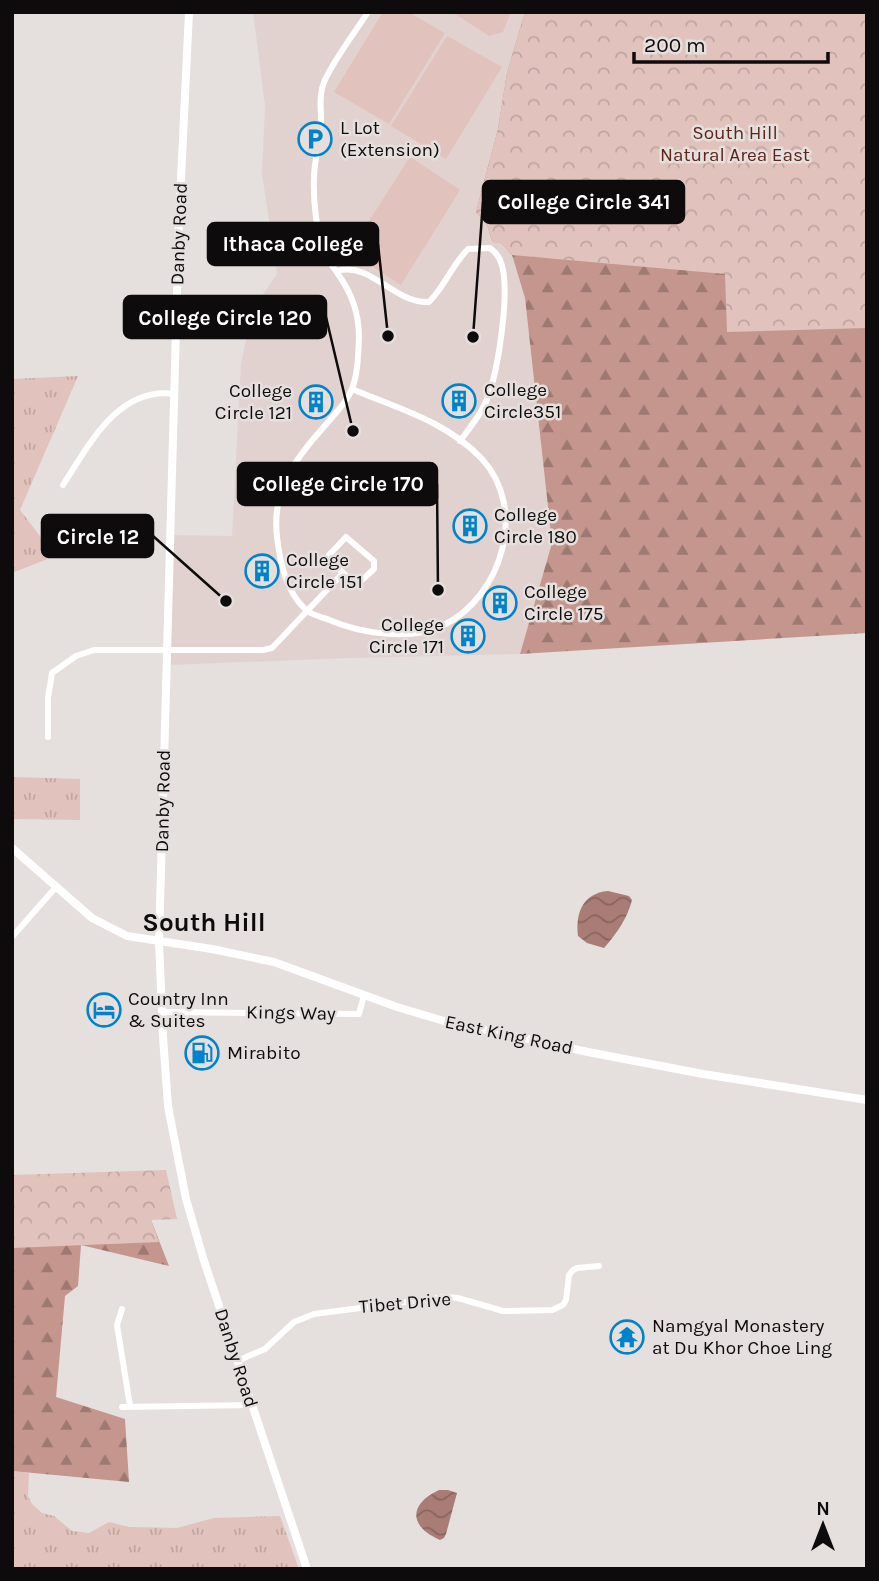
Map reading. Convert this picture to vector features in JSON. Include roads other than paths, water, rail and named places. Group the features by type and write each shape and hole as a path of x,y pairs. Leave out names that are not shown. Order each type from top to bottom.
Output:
{"main road":[{"name":"Danby Road","path":"189,12 178,221 159,942 168,1106 186,1199 307,1569"},
{"name":"East King Road","path":"12,848 92,918 108,928 134,938 212,949 274,962 397,1007 444,1021 703,1074 867,1100"}],"street":[{"path":"352,389 439,425 483,460 498,485 506,513 505,541 497,564 485,588 467,608 443,626 411,633 376,634 346,627 307,611 285,577 276,534 276,509 282,484 313,439 343,407 357,371 358,312 349,290 326,257 318,222 314,176 321,119 320,98 325,80 368,12"},
{"path":"337,271 349,268 361,271 417,303 429,302 444,286 459,258 468,249 490,248 501,261 506,288 489,395 482,411 460,441"},
{"path":"63,485 117,411 143,397 162,393 175,394"},
{"path":"346,537 375,564 362,580 352,581 342,574 329,558 346,537"},
{"path":"48,737 48,698 52,673 64,663 94,650 272,648 342,574"},
{"path":"12,937 56,887"},
{"name":"Kings Way","path":"161,1012 359,1014 364,995"},
{"name":"Tibet Drive","path":"237,1361 265,1349 286,1328 303,1318 333,1310 445,1297 503,1311 552,1310 563,1305 566,1300 569,1275 573,1270 599,1266"},
{"path":"122,1309 117,1325 126,1406 252,1405"}],"water":[{"path":"608,891 629,896 632,900 621,925 604,948 587,943 578,936 577,928 582,906 587,900"},
{"path":"439,1490 457,1493 446,1534 440,1540 422,1528 416,1515 422,1502"}],"place":[{"name":"L Lot (Extension)","path":"315,139"},
{"name":"Ithaca College","path":"388,336"},
{"name":"College Circle 341","path":"473,337"},
{"name":"College Circle351","path":"459,401"},
{"name":"College Circle 121","path":"316,402"},
{"name":"College Circle 120","path":"353,431"},
{"name":"College Circle 180","path":"470,526"},
{"name":"College Circle 151","path":"262,571"},
{"name":"College Circle 170","path":"438,590"},
{"name":"Circle 12","path":"226,601"},
{"name":"College Circle 175","path":"500,603"},
{"name":"College Circle 171","path":"468,636"},
{"name":"Country Inn & Suites","path":"104,1010"},
{"name":"Mirabito","path":"202,1053"},
{"name":"Namgyal Monastery at Du Khor Choe Ling","path":"627,1337"}],"district":[{"name":"South Hill","path":"204,922"}],"park label":[{"name":"South Hill Natural Area East","path":"735,144"}]}
